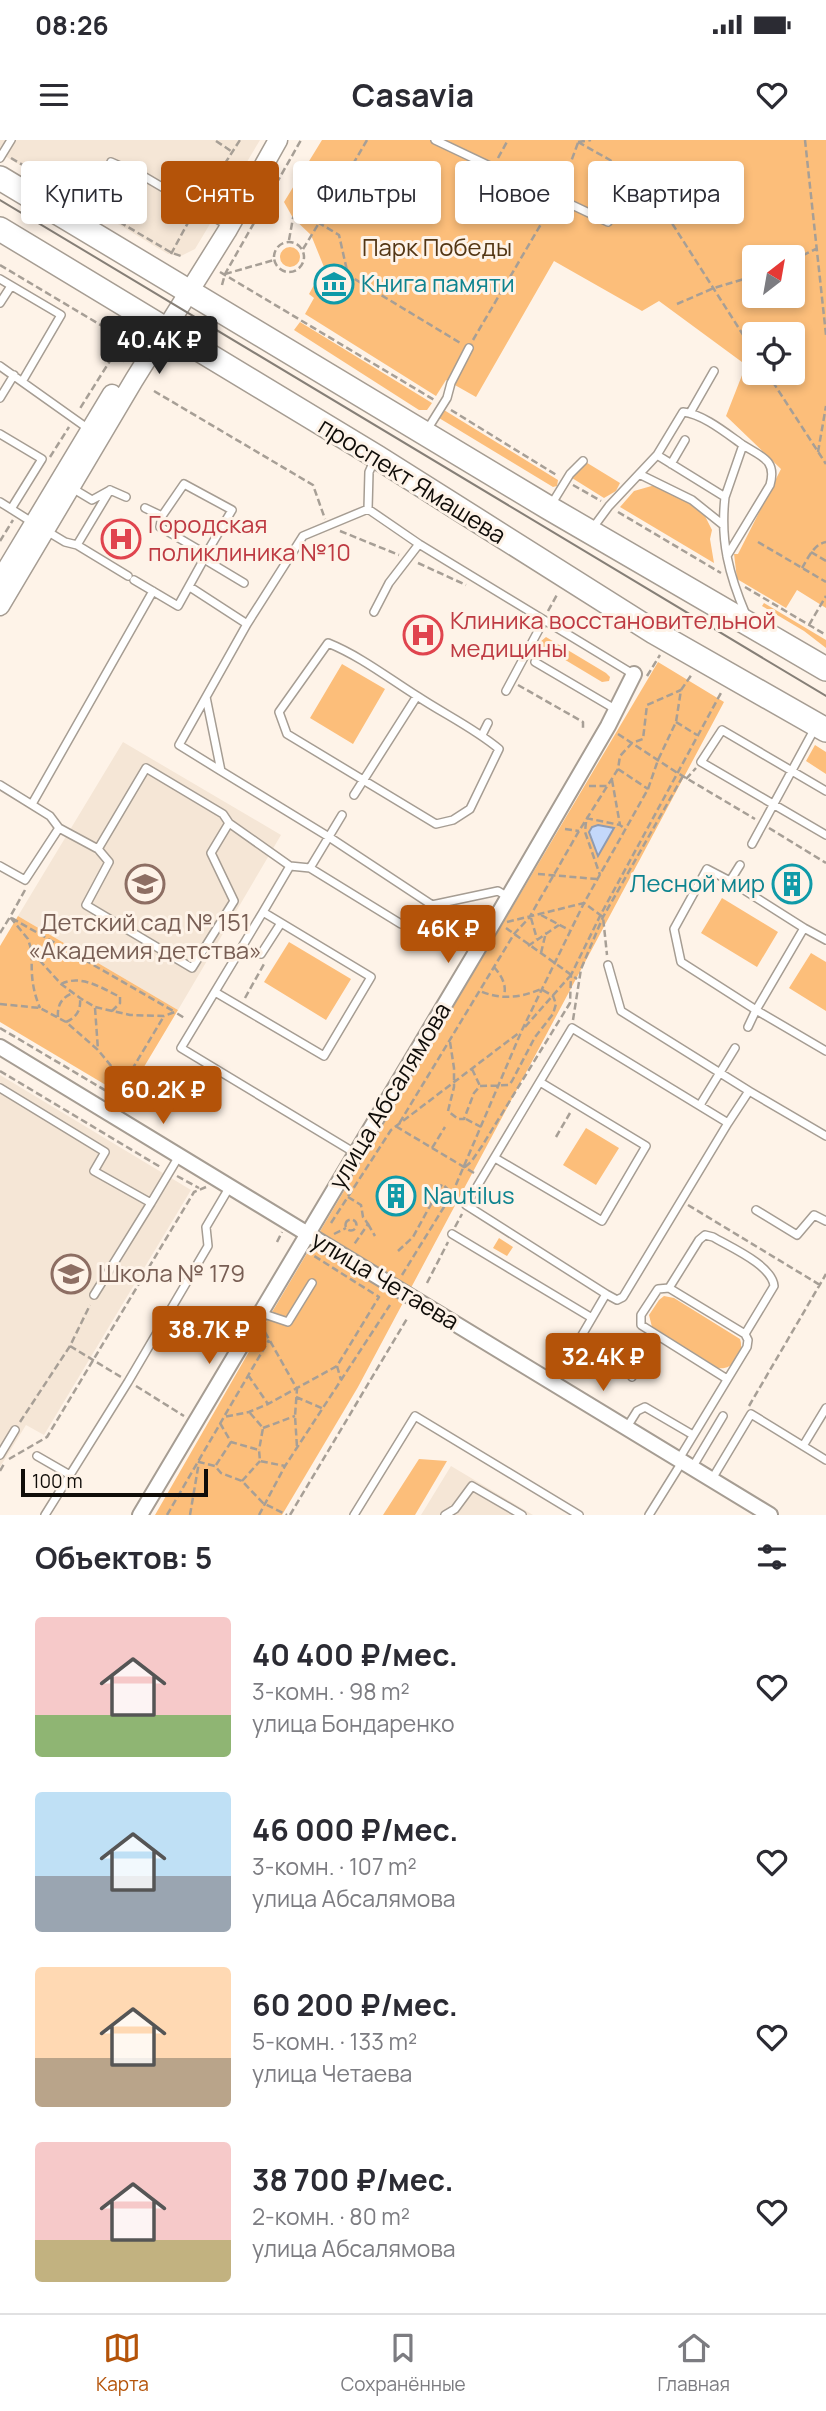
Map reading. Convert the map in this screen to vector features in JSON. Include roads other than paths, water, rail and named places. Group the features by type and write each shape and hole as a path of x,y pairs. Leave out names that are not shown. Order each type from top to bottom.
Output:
{"main road":[{"name":"проспект Ямашева","path":"0,178 549,508 826,669"},
{"name":"проспект Ямашева","path":"0,229 377,457 654,632 821,727"}],"street":[{"path":"259,161 272,140"},
{"path":"0,606 90,430 185,289 278,140"},
{"path":"185,289 218,224"},
{"path":"0,580 72,488 161,326"},
{"name":"улица Абсалямова","path":"140,1515 508,897 608,726 634,674"},
{"name":"улица Четаева","path":"0,1047 178,1156 228,1191 307,1234 770,1515"}],"lane":[{"path":"1,155 11,140"},
{"path":"435,140 588,212"},
{"path":"0,279 61,315 23,380"},
{"path":"0,303 11,286"},
{"path":"425,434 447,398 451,383 469,348"},
{"path":"0,366 90,430"},
{"path":"691,413 714,370"},
{"path":"0,398 14,375"},
{"path":"590,531 609,506 657,455 683,412 691,413 769,462 774,472 770,485 727,556"},
{"path":"0,434 42,459 14,511"},
{"path":"671,464 685,440"},
{"path":"743,445 724,497 722,524 731,579 749,622"},
{"path":"657,455 724,497"},
{"path":"368,509 369,472 377,457"},
{"path":"549,508 583,461"},
{"path":"639,474 692,500 722,524"},
{"path":"0,502 178,606 190,587 205,557 232,510 184,484 162,516 160,527 205,557 244,583"},
{"path":"72,488 92,500 110,490"},
{"path":"110,490 126,497"},
{"path":"77,545 110,490"},
{"path":"145,508 162,516"},
{"path":"368,509 419,544 634,674"},
{"path":"368,509 303,536 247,624 179,745 329,837 432,905 498,891 508,897"},
{"path":"374,612 389,583 419,544"},
{"path":"190,587 247,624"},
{"path":"32,804 153,591"},
{"path":"506,691 544,621"},
{"path":"328,643 349,652 482,735 499,749 470,809 453,820 436,824 287,734 279,712 328,643"},
{"path":"349,652 355,643"},
{"path":"534,662 615,709"},
{"path":"354,795 417,696"},
{"path":"206,697 221,771"},
{"path":"482,735 488,723"},
{"path":"752,844 791,769 821,727"},
{"path":"826,791 722,730 701,762 826,835"},
{"path":"97,849 146,768 223,814 229,823 290,866 310,868 401,924"},
{"path":"0,785 50,816 59,828 97,849 109,862 86,905 192,968 234,901 211,853 229,823"},
{"path":"310,868 342,815"},
{"path":"0,866 25,880 59,828"},
{"path":"730,881 740,865"},
{"path":"290,866 181,1048 356,1153"},
{"path":"826,940 707,869 674,929 681,962 826,1051"},
{"path":"215,992 324,1056 372,976 263,912"},
{"path":"261,954 281,923"},
{"path":"748,1027 804,928"},
{"path":"608,965 621,1011 826,1136"},
{"path":"728,1123 572,1028 466,1205 617,1300 623,1297 749,1091"},
{"path":"700,1105 735,1048"},
{"path":"495,1158 602,1221 646,1146 540,1082"},
{"path":"0,1088 105,1152 94,1171 151,1203"},
{"path":"94,1296 178,1156"},
{"path":"45,1515 208,1246 206,1227 228,1191"},
{"path":"756,1210 797,1235 814,1215 826,1221"},
{"path":"452,1234 592,1318"},
{"path":"669,1288 699,1240 705,1236 713,1237 756,1263 770,1272 774,1286 745,1334"},
{"path":"261,1313 288,1322 312,1283"},
{"path":"684,1463 693,1436 747,1347 748,1340 745,1334 669,1288 662,1287 656,1292 640,1320 641,1325 727,1379"},
{"path":"553,1384 606,1294"},
{"path":"632,1377 657,1336"},
{"path":"626,1428 637,1411 645,1407 693,1436"},
{"path":"803,1446 826,1408"},
{"path":"712,1480 751,1415 826,1460"},
{"path":"354,1515 415,1416 564,1511 579,1515"},
{"path":"649,1515 684,1463 723,1416"},
{"path":"0,1455 15,1430"},
{"path":"37,1455 70,1475"},
{"path":"445,1515 455,1508 472,1486 522,1515"}],"water":[{"path":"598,825 614,828 598,856 589,832 592,827"}],"tram line":[{"path":"0,200 826,696"}],"place":[{"name":"Книга памяти","path":"334,284"},
{"name":"Городская поликлиника №10","path":"121,539"},
{"name":"Клиника восстановительной медицины","path":"423,635"},
{"name":"Детский сад № 151 «Академия детства»","path":"145,884"},
{"name":"Лесной мир","path":"792,884"},
{"name":"Nautilus","path":"396,1196"},
{"name":"Школа № 179","path":"71,1274"}],"park label":[{"name":"Парк Победы","path":"437,248"}]}
